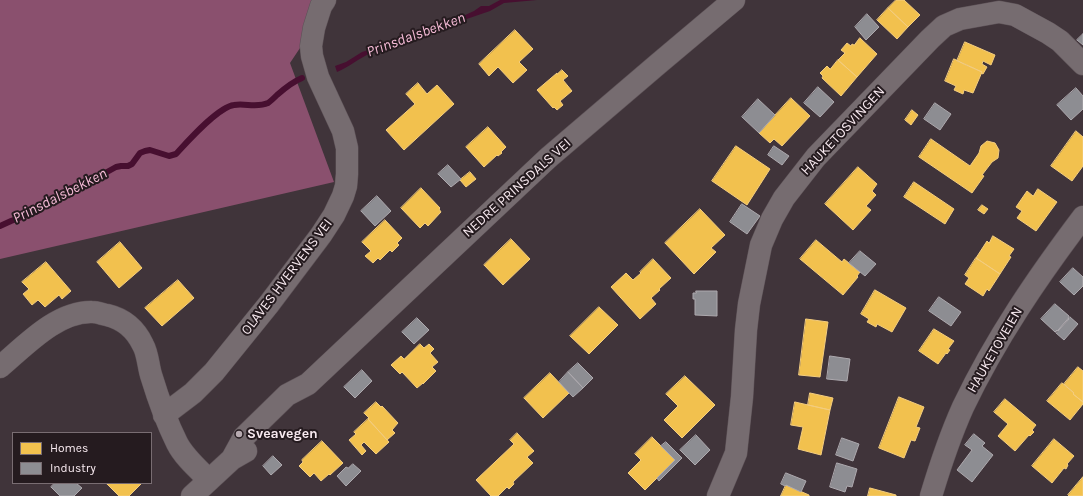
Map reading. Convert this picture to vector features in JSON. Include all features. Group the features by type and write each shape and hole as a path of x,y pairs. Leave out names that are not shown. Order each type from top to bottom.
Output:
{"street":[{"name":"OLAVES HVERVENS VEI","path":"164,415 193,394 214,372 269,304 321,235 334,215 346,186 347,148 343,131 318,77 312,56 311,46 314,28 321,6 325,0"},
{"name":"NEDRE PRINSDALS VEI","path":"192,496 232,459 253,447 297,406 308,384 548,158 734,0"},
{"name":"HAUKETOSVINGEN","path":"718,496 736,453 742,397 748,304 761,245 772,219 784,198 816,157 930,39 944,26 960,19 998,12 1015,15 1060,41 1083,64"},
{"name":"HAUKETOVEIEN","path":"931,496 936,476 962,409 990,353 1025,297 1083,217"},
{"path":"0,367 47,328 58,321 79,313 91,312 110,316 124,322 136,334 144,347 164,415 178,445 193,464 209,480"}],"shaded area":[{"path":"0,0 332,0 290,63 334,182 0,259"}],"water":[{"name":"Prinsdalsbekken","path":"500,0 537,0 504,3 490,11 452,24 441,30 369,54 337,72 335,66 346,62 362,52 443,25 474,11 481,6 489,6"}],"building: Homes":[{"path":"896,0 904,0 920,15 908,27 888,8"},
{"path":"888,8 908,27 897,39 877,20"},
{"path":"515,30 533,49 519,62 527,70 513,83 498,67 489,76 479,64"},
{"path":"860,38 877,54 857,77 838,60 845,53 841,50 847,43 851,46 852,44 854,45"},
{"path":"965,42 995,55 991,65 983,61 982,64 987,67 983,74 981,73 982,72 957,61"},
{"path":"954,59 982,72 973,93 964,90 963,94 954,90 956,86 945,81"},
{"path":"838,60 857,77 841,96 822,78 823,76 820,73 827,66 830,69"},
{"path":"562,70 568,76 563,80 572,91 560,101 563,105 557,110 554,107 553,108 537,90"},
{"path":"418,83 427,94 437,85 454,104 404,150 386,130 415,104 406,94"},
{"path":"791,98 810,116 782,146 774,139 770,143 759,133"},
{"path":"912,110 918,115 911,125 905,120"},
{"path":"488,127 506,147 501,152 502,153 498,156 497,155 484,167 466,147"},
{"path":"1076,131 1083,137 1083,166 1072,181 1051,166"},
{"path":"931,139 970,166 979,153 981,146 987,141 995,143 999,150 998,158 992,162 982,175 984,176 972,193 919,157"},
{"path":"736,146 770,169 747,205 712,181"},
{"path":"858,167 877,184 872,191 876,195 866,206 871,210 853,230 825,204"},
{"path":"470,172 476,179 466,187 460,180"},
{"path":"914,182 954,209 945,224 904,197"},
{"path":"421,188 440,208 439,209 441,212 428,226 425,223 420,228 401,208"},
{"path":"1038,189 1057,202 1036,231 1017,218 1022,211 1016,207 1027,191 1033,196"},
{"path":"982,205 988,209 984,214 978,210"},
{"path":"700,209 725,235 711,248 716,252 694,274 665,243"},
{"path":"385,220 402,238 397,243 399,245 392,252 390,250 380,260 378,258 373,263 365,256 371,251 362,242"},
{"path":"993,236 1014,249 1009,256 1011,257 1000,274 976,258 987,241 989,243"},
{"path":"511,239 530,259 503,285 484,265"},
{"path":"816,240 842,262 844,259 860,272 857,276 858,277 843,295 800,259"},
{"path":"120,242 142,268 119,288 97,262"},
{"path":"976,258 1000,274 989,291 987,289 983,296 965,284 969,278 965,275"},
{"path":"653,259 671,278 651,298 656,304 640,319 611,287 626,273 633,280"},
{"path":"46,262 71,291 62,299 59,295 45,307 38,300 32,305 23,294 29,289 22,282"},
{"path":"178,280 194,298 162,326 145,308"},
{"path":"875,290 906,308 892,332 877,324 876,327 867,322 869,319 861,314"},
{"path":"599,307 618,325 589,354 570,336"},
{"path":"806,319 828,322 820,377 799,375"},
{"path":"934,329 954,341 948,349 950,350 938,364 919,351"},
{"path":"420,344 424,348 429,344 434,349 430,353 438,362 432,367 436,371 417,388 402,372 400,374 391,365 401,356 404,359"},
{"path":"1078,367 1083,371 1083,402 1064,384"},
{"path":"550,373 569,393 543,418 524,398"},
{"path":"685,376 715,405 682,438 664,420 678,406 666,394"},
{"path":"1062,383 1083,402 1070,420 1047,401"},
{"path":"810,393 833,398 830,410 808,405"},
{"path":"899,397 924,407 916,427 920,428 915,441 911,440 904,458 879,448"},
{"path":"1005,399 1036,425 1032,430 1034,432 1030,436 1029,435 1015,451 998,436 1008,424 994,412"},
{"path":"376,402 381,407 382,406 398,423 392,430 395,433 387,440 364,413"},
{"path":"795,402 830,410 821,455 798,449 803,427 791,425"},
{"path":"368,419 389,442 376,454 364,442 361,445 366,451 362,455 349,440 356,434 354,432"},
{"path":"517,433 534,451 527,457 533,463 513,482 514,484 509,489 507,487 498,496 491,496 476,480 514,444 510,440"},
{"path":"652,437 675,460 645,490 628,473 641,460 635,454"},
{"path":"1054,439 1074,456 1067,464 1066,469 1064,468 1052,483 1032,466"},
{"path":"322,441 343,463 321,481 314,473 310,477 299,466 303,462 302,460"},
{"path":"1083,477 1083,496 1069,496 1068,495"},
{"path":"107,484 141,484 129,496 119,496"},
{"path":"786,485 809,495 809,496 781,496"},
{"path":"870,488 896,495 896,496 868,496"}],"building: Industry":[{"path":"867,14 879,27 866,40 855,27"},
{"path":"1083,34 1083,45 1077,40"},
{"path":"818,87 834,102 820,117 804,103"},
{"path":"1076,88 1083,96 1083,109 1071,120 1057,105"},
{"path":"758,99 775,115 759,133 742,117"},
{"path":"935,103 951,114 940,130 924,119"},
{"path":"774,146 789,156 782,165 768,155"},
{"path":"448,165 461,179 451,187 438,174"},
{"path":"377,196 391,211 375,226 361,211"},
{"path":"742,204 760,216 747,234 730,222"},
{"path":"860,251 876,264 865,276 849,263"},
{"path":"1073,268 1083,277 1083,286 1074,295 1060,282"},
{"path":"696,291 717,291 717,316 695,315 695,299 693,299 693,293 696,293"},
{"path":"939,297 961,312 951,326 929,311"},
{"path":"1055,304 1069,316 1069,319 1058,331 1057,330 1055,332 1041,319"},
{"path":"1070,317 1078,324 1064,340 1056,333"},
{"path":"417,318 429,330 414,344 402,332"},
{"path":"830,356 850,359 847,381 827,379"},
{"path":"578,363 593,378 583,388 568,372"},
{"path":"362,370 372,381 355,398 344,387"},
{"path":"568,372 583,388 573,397 559,382"},
{"path":"974,434 985,443 982,446 993,455 972,482 957,470 972,450 965,445"},
{"path":"696,435 710,450 695,465 680,450"},
{"path":"842,438 859,444 853,461 836,455"},
{"path":"666,442 682,458 659,481 657,478 675,460 661,446"},
{"path":"273,456 282,465 271,475 263,466"},
{"path":"837,463 857,469 852,487 847,486 845,492 830,487"},
{"path":"353,464 361,471 346,486 337,476 346,467 348,468"},
{"path":"786,473 806,481 801,492 781,484"},
{"path":"54,484 77,484 82,488 74,496 60,496 51,487"}],"waterway":[{"name":"Prinsdalsbekken","path":"0,226 38,211 71,188 96,180 116,167 128,166 132,164 140,153 150,150 169,156 176,154 204,125 227,107 234,105 260,105 268,103 289,85 302,78"}],"place":[{"name":"Sveavegen","path":"239,434"}]}
